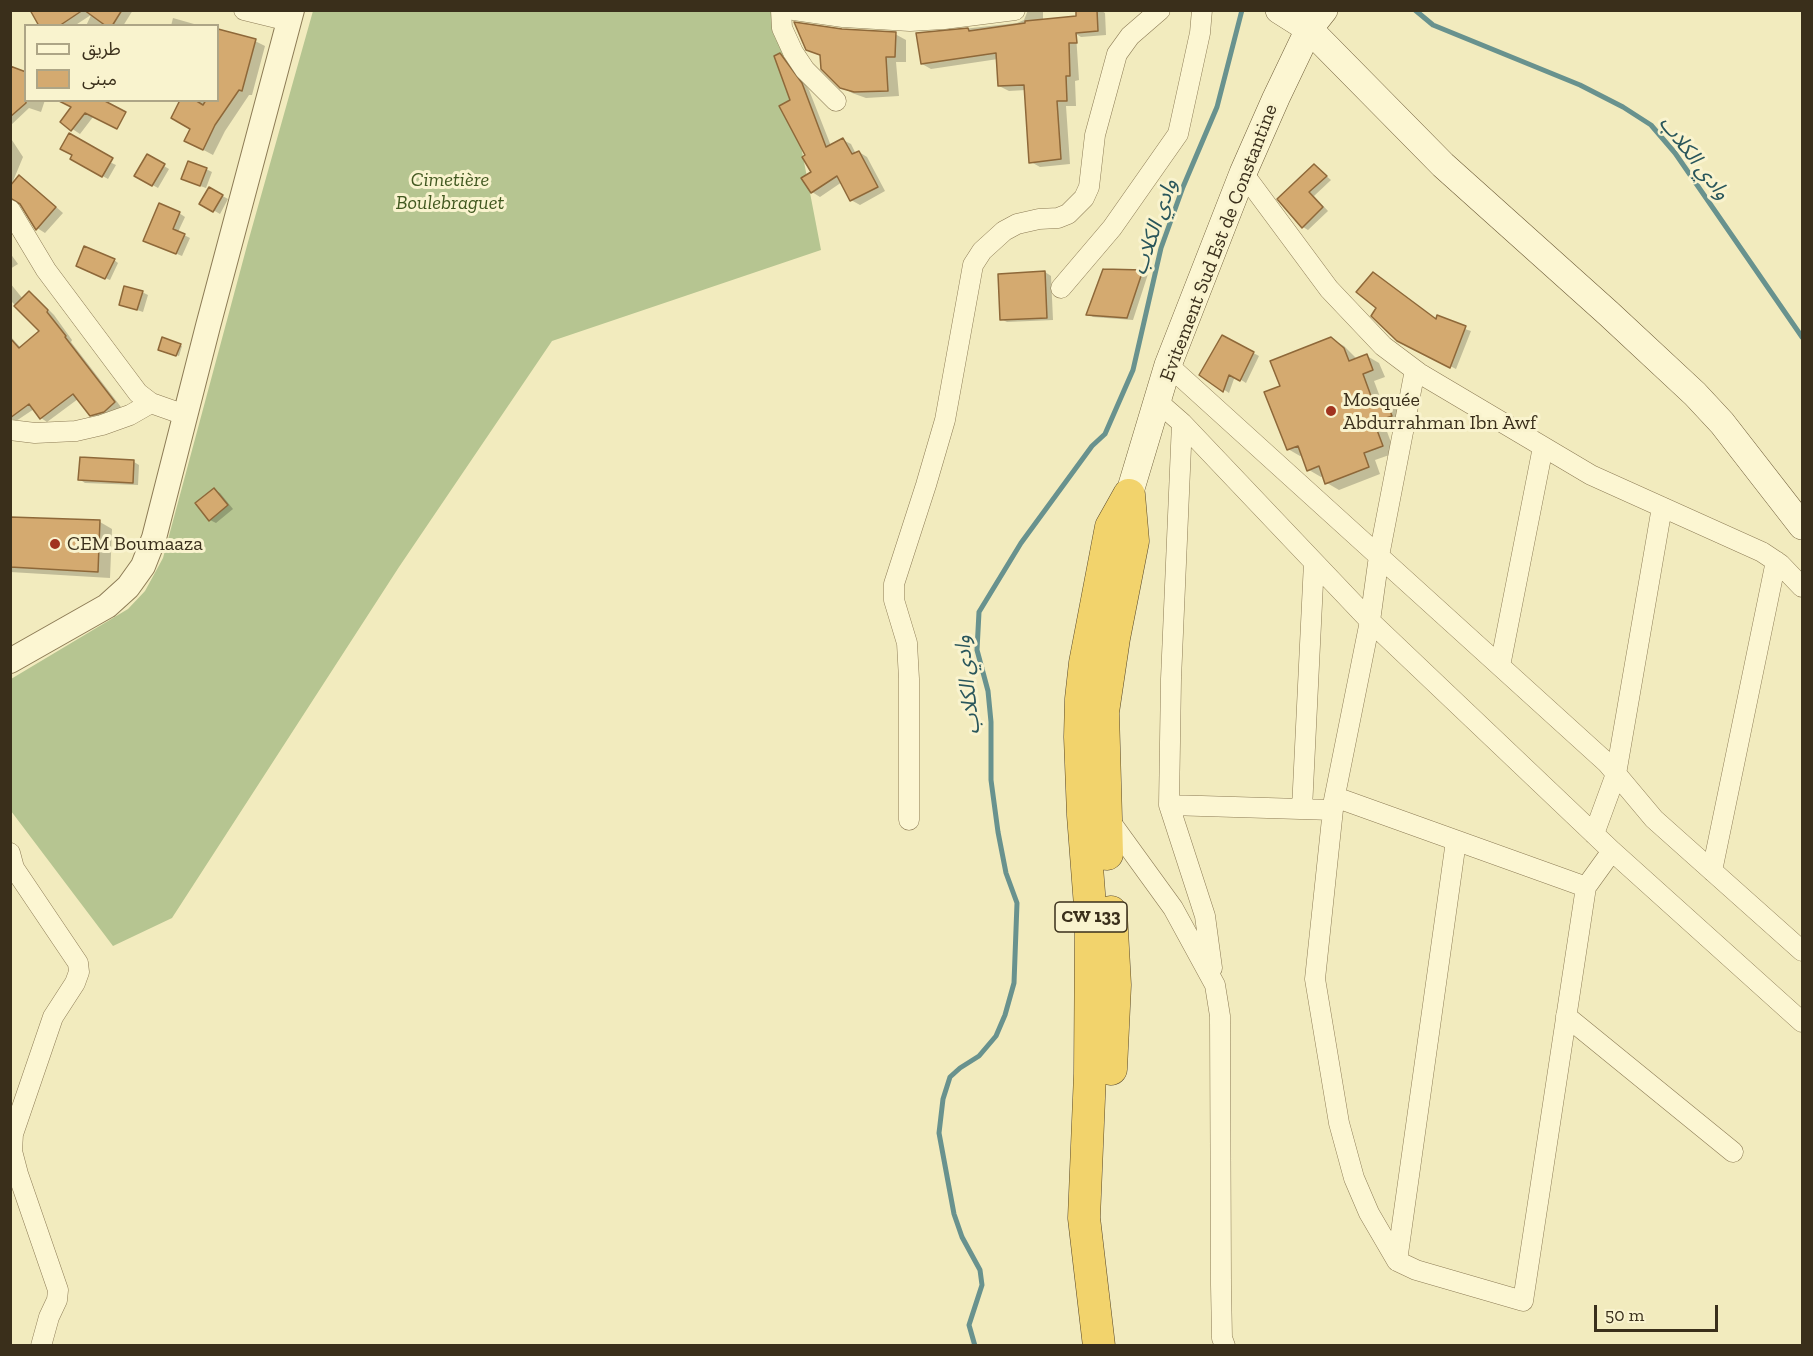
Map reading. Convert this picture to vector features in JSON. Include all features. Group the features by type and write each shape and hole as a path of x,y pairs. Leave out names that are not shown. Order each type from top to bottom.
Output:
{"highway":[{"name":"Evitement Sud Est de Constantine","path":"1120,1346 1108,1275 1104,1198 1115,985 1094,815 1080,737 1085,663 1111,527 1129,495"},
{"name":"Evitement Sud Est de Constantine","path":"1094,815 1090,1074 1084,1218 1099,1346"}],"main road":[{"path":"1279,10 1316,20 1443,165 1608,312 1695,394 1751,458 1803,526"},
{"name":"Evitement Sud Est de Constantine","path":"1129,495 1168,365 1243,173 1276,98 1316,20"}],"street":[{"path":"10,661 107,606 128,587 143,566 154,538 291,16 244,10"},
{"path":"781,10 782,28 793,52 805,70 836,101"},
{"path":"794,10 843,17 919,21 1015,10"},
{"path":"909,820 907,643 894,600 894,584 945,420 974,265 982,251 1004,231 1017,224 1058,218 1068,214 1084,198 1089,187 1095,135 1117,54 1130,36 1160,10"},
{"path":"1061,288 1112,228 1178,134 1200,33 1202,10"},
{"path":"1243,173 1329,289 1383,346 1415,370 1591,475 1762,552 1776,561 1803,587"},
{"path":"10,210 46,270 138,393 151,403 185,415"},
{"path":"1168,365 1607,763 1654,819 1803,951"},
{"path":"1415,370 1379,556 1370,621 1334,804 1315,979 1339,1123 1354,1178 1374,1223 1397,1261 1416,1270 1523,1301 1586,887 1612,851"},
{"path":"1158,402 1182,423 1370,621 1612,851 1803,1022"},
{"path":"10,429 35,433 76,431 130,415 151,403"},
{"path":"1182,423 1171,679 1169,805 1205,916 1220,1016 1222,1338 1225,1346"},
{"path":"1500,666 1543,447"},
{"path":"1594,834 1616,774 1662,507"},
{"path":"1712,871 1776,561"},
{"path":"1302,809 1314,562"},
{"path":"1169,805 1302,809 1334,804 1456,841 1586,887"},
{"path":"1094,815 1173,908 1215,985"},
{"path":"1397,1261 1456,841"},
{"path":"10,853 14,868 78,963 79,972 75,983 53,1017 13,1134 12,1151 18,1174 58,1290 57,1300 41,1346"},
{"path":"1566,1016 1733,1152"}],"green space":[{"name":"Cimetière Boulebraguet","path":"313,11 775,11 821,250 552,341 399,567 172,918 113,946 11,811 11,679 128,609 145,591 163,558"}],"building":[{"path":"30,10 83,10 62,24 38,24"},
{"path":"84,10 122,10 113,24 103,24"},
{"path":"1076,10 1097,10 1098,31 1076,33 1077,43 1069,43 1070,76 1066,76 1067,101 1057,101 1061,159 1029,163 1024,85 998,86 996,53 921,64 916,33 968,28 969,31 1025,23 1025,21 1076,16"},
{"path":"794,22 842,29 896,32 895,57 886,57 888,91 854,92 840,88 821,69 820,55 806,50"},
{"path":"219,29 256,39 242,91 239,90 215,125 203,150 184,141 190,129 171,118 179,102 198,102 203,105 205,102 219,102"},
{"path":"780,53 802,83 826,147 843,138 852,154 859,151 878,187 850,201 837,176 811,193 801,178 811,172 802,157 805,155 779,106 790,100 774,56"},
{"path":"10,66 24,71 24,102 26,103 10,117"},
{"path":"61,102 107,102 126,112 117,129 85,113 71,131 60,122 71,107"},
{"path":"69,133 113,158 102,177 70,159 72,155 60,149"},
{"path":"147,154 165,164 152,186 134,176"},
{"path":"188,161 207,168 200,186 181,179"},
{"path":"1314,164 1327,176 1309,192 1323,207 1302,228 1277,199"},
{"path":"19,175 56,207 36,230 20,204 10,198 10,186"},
{"path":"209,187 223,195 213,212 199,204"},
{"path":"159,203 180,212 173,229 185,234 176,254 143,241"},
{"path":"84,246 115,259 105,279 76,266"},
{"path":"1103,269 1143,270 1127,318 1086,315"},
{"path":"1045,271 1047,318 1000,320 998,274"},
{"path":"1373,272 1436,319 1437,315 1466,326 1450,368 1397,341 1371,316 1376,308 1356,292"},
{"path":"124,286 143,291 137,310 119,305"},
{"path":"29,291 48,310 47,312 65,337 115,402 104,412 90,416 73,394 40,419 29,404 10,418 10,338 19,348 39,331 14,306"},
{"path":"1222,335 1254,352 1240,381 1229,375 1223,392 1199,375"},
{"path":"162,337 181,344 176,356 158,350"},
{"name":"Mosquée Abdurrahman Ibn Awf","path":"1331,337 1344,348 1349,361 1367,354 1373,370 1363,374 1375,407 1387,402 1392,416 1374,422 1383,446 1364,453 1369,467 1325,484 1319,466 1307,471 1298,446 1287,450 1264,392 1280,386 1270,361"},
{"path":"80,457 134,460 133,483 78,480"},
{"path":"214,488 228,505 209,521 195,503"},
{"name":"CEM Boumaaza","path":"10,517 100,520 98,572 10,567"}],"waterway":[{"name":"وادي الكلاب","path":"975,1346 969,1325 982,1285 980,1270 962,1237 954,1214 939,1133 943,1099 950,1077 979,1056 996,1036 1005,1015 1014,983 1017,903 1006,873 991,780 991,722 988,691 977,650 979,612 1021,543 1092,446 1105,434 1133,370 1161,248 1183,187 1217,107 1242,10"},
{"name":"وادي الكلاب","path":"1415,10 1433,25 1580,85 1623,107 1651,125 1675,153 1802,337"}],"place":[{"name":"Mosquée Abdurrahman Ibn Awf","path":"1331,411"},
{"name":"CEM Boumaaza","path":"55,544"}]}
